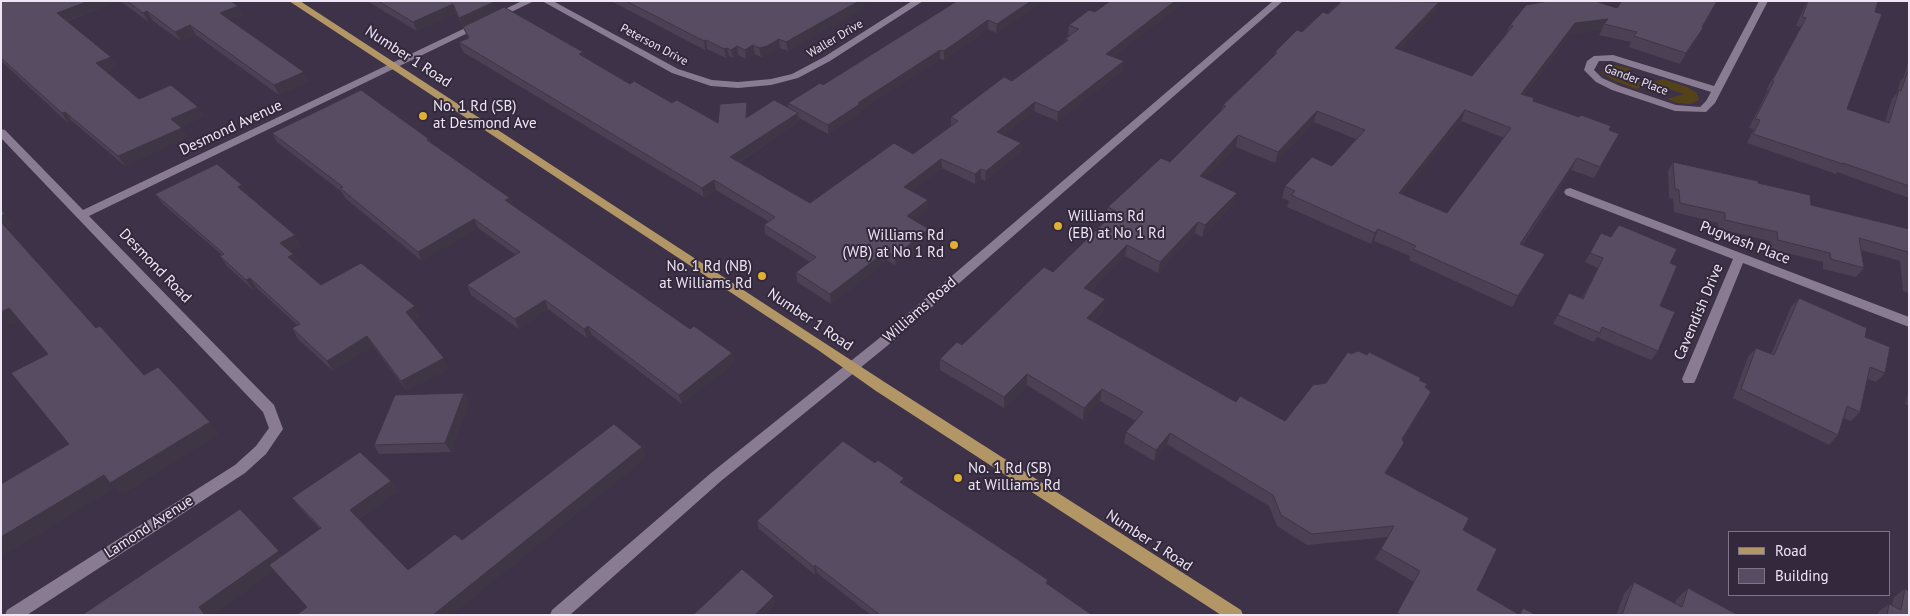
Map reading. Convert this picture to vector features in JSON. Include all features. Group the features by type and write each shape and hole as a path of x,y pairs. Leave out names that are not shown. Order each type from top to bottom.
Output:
{"main road":[{"name":"Number 1 Road","path":"293,1 1235,615"}],"street":[{"name":"Desmond Avenue","path":"82,215 530,1"},
{"name":"Peterson Drive","path":"546,1 690,77 724,85 758,84"},
{"name":"Waller Drive","path":"758,84 782,80 808,69 919,1"},
{"name":"Williams Road","path":"558,615 716,478 851,366 882,343 1280,1"},
{"name":"Gander Place","path":"1716,90 1613,58 1597,58 1592,62 1589,70 1592,75 1607,84 1685,111 1707,108 1764,1"},
{"name":"Desmond Road","path":"1,132 269,409 276,429"},
{"name":"Pugwash Place","path":"1570,192 1909,322"},
{"name":"Cavendish Drive","path":"1689,379 1739,258"},
{"name":"Lamond Avenue","path":"13,615 240,469 261,450 276,429"}],"shaded area":[{"path":"1610,64 1633,69 1617,74 1646,84 1663,79 1687,87 1697,93 1699,100 1690,104 1678,103 1667,99 1684,94 1654,84 1636,89 1615,81 1602,73 1603,67"}],"building":[{"path":"1,1 89,1 57,13 111,57 96,63 139,99 171,85 198,107 171,119 182,128 118,156 65,112 62,113 1,58"},
{"path":"127,1 231,1 238,6 220,13 304,72 274,85 190,25 175,32 147,11 143,13"},
{"path":"378,1 494,2 459,18 453,4 413,22"},
{"path":"626,1 859,1 786,42 779,39 759,48 753,45 745,50 737,46 731,50 724,49 706,40 704,41"},
{"path":"957,1 1031,1 997,24 988,20 944,51 940,50 858,103 860,104 828,125 788,103 820,83 823,85"},
{"path":"1110,1 1175,1 1106,54 1124,61 1058,112 1035,102 997,132 1021,143 986,171 981,169 975,174 941,159 904,187 928,200 907,216 929,229 895,256 886,251 830,294 796,272 816,257 764,225 775,217 714,180 702,188 459,42 469,38 463,27 504,7 583,52 579,54 630,84 634,81 672,103 677,100 718,123 720,104 747,102 746,118 774,100 798,113 730,157 810,203 894,143 913,154 958,121 951,117 1004,77 1012,81 1068,40 1065,39 1079,29 1069,25 1089,10 1095,12"},
{"path":"1342,1 1439,2 1395,48 1472,76 1513,26 1510,25 1526,5 1549,1 1595,1 1617,8 1622,1 1717,1 1703,28 1686,53 1634,36 1637,32 1604,24 1608,19 1575,23 1521,94 1534,98 1533,101 1611,126 1609,130 1619,134 1600,167 1577,158 1520,244 1545,254 1518,296 1413,249 1416,246 1378,229 1375,233 1291,195 1295,191 1285,186 1312,157 1332,166 1365,130 1317,111 1278,152 1238,135 1200,176 1237,193 1205,225 1198,222 1160,262 1127,245 1084,288 1105,299 1087,318 1236,402 1240,396 1285,421 1313,385 1326,383 1348,352 1351,354 1358,351 1367,355 1369,352 1421,378 1419,380 1427,384 1425,387 1431,392 1402,439 1404,443 1385,473 1469,518 1463,530 1497,549 1477,590 1520,615 1401,615 1397,613 1420,571 1381,549 1394,526 1312,534 1281,515 1273,495 1170,433 1156,450 1126,432 1143,412 1102,389 1084,408 1027,374 1004,397 940,359 957,342 962,345 1044,267 1053,272 1116,211 1108,207 1161,158 1170,162 1226,106 1223,105 1277,53 1275,52 1297,30 1302,32 1323,12 1328,14","holes":["1465,110 1511,128 1447,213 1399,193"]},
{"path":"1808,1 1878,1 1875,12 1882,14 1847,109 1889,123 1899,90 1901,91 1907,73 1909,74 1909,186 1753,134 1760,120 1755,119 1774,81 1772,81 1806,18 1802,17"},
{"path":"361,90 429,139 427,140 510,198 505,200 690,329 694,326 732,353 679,395 588,326 584,329 545,300 515,319 467,285 520,252 474,219 418,252 340,188 343,187 272,133"},
{"path":"1673,162 1810,195 1811,205 1909,229 1909,256 1908,252 1859,238 1864,268 1831,259 1830,253 1778,240 1777,232 1725,220 1725,213 1680,203 1679,190 1675,189"},
{"path":"217,164 242,185 238,187 295,235 280,243 293,254 288,257 321,285 361,263 415,306 406,312 444,358 401,381 367,336 327,361 292,328 300,324 250,278 246,280 220,256 224,254 155,194"},
{"path":"1,222 96,328 100,326 144,375 158,367 210,422 110,483 104,475 1,537 1,484 69,444 11,373 48,354 9,308 1,312"},
{"path":"1619,225 1677,249 1670,263 1677,266 1660,306 1675,312 1658,351 1602,327 1600,333 1558,315 1569,293 1583,299 1603,258 1590,253 1601,233 1611,237"},
{"path":"1799,298 1867,328 1865,337 1890,347 1885,373 1870,367 1860,412 1847,406 1838,435 1741,389 1756,348 1774,355"},
{"path":"464,393 445,443 374,445 395,395"},
{"path":"614,424 642,447 433,615 297,615 307,607 269,565 321,528 292,498 360,452 391,481 350,510 408,570 455,534 462,540"},
{"path":"843,441 875,463 878,460 904,478 900,482 1048,580 1046,583 1092,615 880,615 815,565 814,567 757,521"},
{"path":"240,509 279,551 199,607 205,615 82,615"},
{"path":"742,569 774,596 755,615 693,615"},
{"path":"1634,582 1682,607 1688,588 1738,615 1622,615"},
{"path":"1905,589 1909,591 1909,615 1887,615 1889,604 1901,610"},
{"path":"1523,608 1536,615 1520,615"}],"place":[{"name":"No. 1 Rd (SB) at Desmond Ave","path":"423,116"},
{"name":"Williams Rd (EB) at No 1 Rd","path":"1058,226"},
{"name":"Williams Rd (WB) at No 1 Rd","path":"954,245"},
{"name":"No. 1 Rd (NB) at Williams Rd","path":"762,276"},
{"name":"No. 1 Rd (SB) at Williams Rd","path":"958,478"}]}
